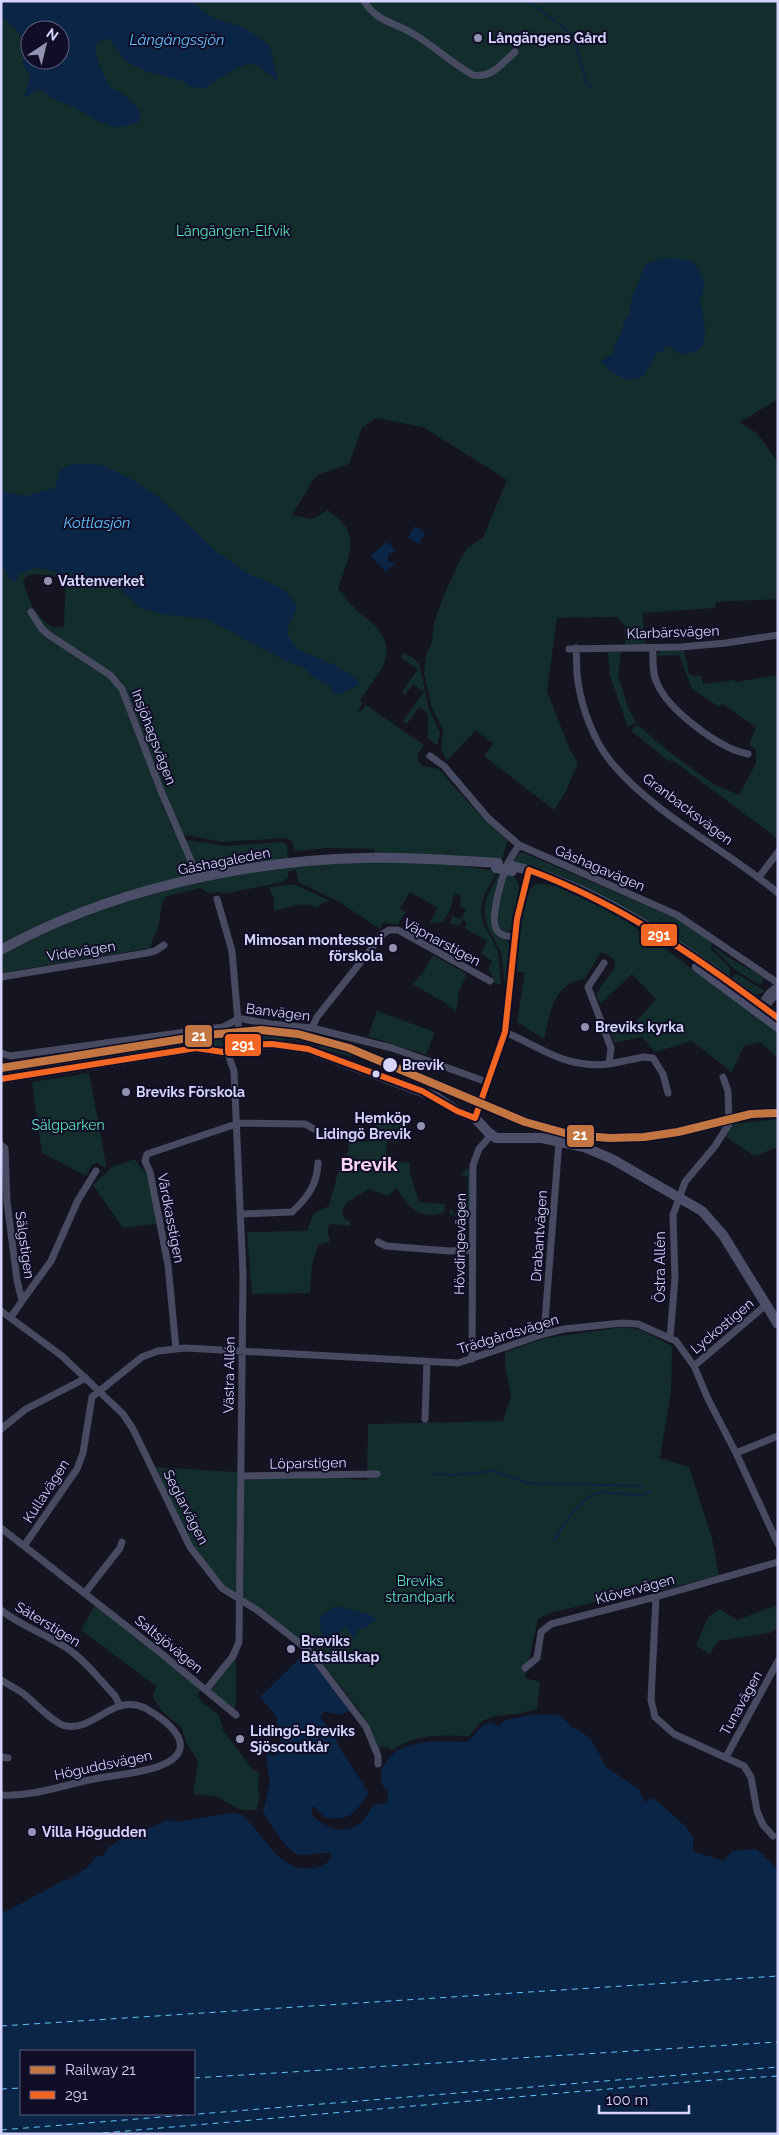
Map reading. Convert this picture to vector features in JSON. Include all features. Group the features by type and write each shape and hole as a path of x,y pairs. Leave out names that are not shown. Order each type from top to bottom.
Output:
{"street":[{"path":"364,1 375,15 385,22 411,32 473,75 483,77 491,74 515,52"},
{"name":"Insjöhagsvägen","path":"31,612 42,629 49,635 110,676 122,689 161,791 198,878"},
{"name":"Klarbärsvägen","path":"573,648 653,648 726,643 778,635"},
{"name":"Granbacksvägen","path":"573,648 582,700 590,723 610,761 657,805 759,877 778,893"},
{"path":"653,648 655,680 668,703 710,736 738,752 748,754"},
{"name":"Gåshagavägen","path":"430,756 444,766 488,818 520,845 677,915 778,984"},
{"path":"514,937 498,932 495,928 495,918 498,894 504,873 520,845"},
{"path":"759,877 778,852"},
{"name":"Gåshagaleden","path":"1,950 86,911 198,878 270,865 331,859 392,858 464,861 512,869 569,884 634,920 761,1009 778,1018"},
{"path":"475,1118 505,1032 514,937 528,873"},
{"path":"217,899 232,951 240,1045"},
{"name":"Väpnarstigen","path":"312,1028 317,1017 383,934 389,930 398,930 490,981"},
{"name":"Videvägen","path":"1,977 148,953 164,945"},
{"path":"604,963 588,987 611,1048 609,1064"},
{"path":"761,1009 778,984"},
{"path":"761,1009 778,992"},
{"name":"Gåshagaleden","path":"761,1009 778,1026"},
{"name":"Banvägen","path":"1,1053 10,1056 223,1027 238,1019 250,1019 271,1024 312,1028 392,1048 487,1082"},
{"path":"505,1032 573,1063 590,1066 644,1057 653,1058 663,1074 668,1093"},
{"path":"1,1079 196,1048 220,1052 240,1045 291,1045 323,1053 422,1091 475,1118 491,1136 502,1140 542,1138 584,1147 612,1159 679,1197 702,1211 714,1223 778,1324"},
{"name":"Västra Allén","path":"206,1690 236,1651 239,1642 243,1274 234,1125 234,1072 227,1051"},
{"name":"Östra Allén","path":"670,1338 674,1278 673,1216 686,1182 729,1124 728,1091 723,1077"},
{"path":"234,1125 305,1124 314,1129"},
{"name":"Vårdkasstigen","path":"176,1349 168,1265 150,1172 145,1161 147,1154 234,1125"},
{"name":"Hövdingevägen","path":"472,1359 473,1165 479,1149 491,1136"},
{"name":"Drabantvägen","path":"544,1334 559,1141"},
{"name":"Sälgstigen","path":"1,1145 5,1148 7,1202 17,1280 22,1301"},
{"path":"240,1214 292,1212 308,1196 316,1179 318,1163"},
{"path":"10,1317 52,1261 78,1200 96,1171"},
{"path":"378,1242 386,1246 449,1251 472,1250"},
{"name":"Lyckostigen","path":"694,1366 766,1304"},
{"name":"Seglarvägen","path":"1,1311 55,1350 124,1414 190,1547 222,1588 238,1597 300,1643 318,1662 366,1727 378,1756 378,1764"},
{"name":"Trädgårdsvägen","path":"99,1390 142,1357 158,1351 176,1349 242,1351 458,1363 544,1334 595,1325 638,1324 676,1341 694,1366 778,1544"},
{"path":"424,1419 427,1361"},
{"path":"1,1429 26,1409 86,1378"},
{"name":"Kullavägen","path":"24,1546 77,1469 82,1453 92,1397 99,1390"},
{"path":"736,1452 778,1436"},
{"name":"Löparstigen","path":"241,1476 376,1474"},
{"name":"Saltsjövägen","path":"1,1528 236,1715"},
{"path":"85,1593 120,1548 122,1542"},
{"name":"Klövervägen","path":"525,1668 538,1658 541,1632 551,1624 656,1597 778,1562"},
{"path":"656,1597 651,1700 653,1712 660,1723 674,1734 739,1763 748,1772 757,1811 763,1825 773,1836"},
{"name":"Säterstigen","path":"1,1610 22,1625 56,1641 71,1651 115,1696 120,1706"},
{"name":"Tunavägen","path":"726,1757 778,1661"},
{"path":"1,1680 22,1693 58,1722 66,1726 84,1723 120,1706"},
{"name":"Höguddsvägen","path":"1,1795 30,1794 94,1778 146,1770 170,1763 176,1758 180,1747 176,1733 147,1710 132,1704 120,1706"}],"green space":[{"name":"Långängen-Elfvik","path":"1,1 778,1 778,399 740,422 758,434 778,463 778,599 716,602 715,608 642,613 646,645 625,644 625,626 617,617 557,618 547,691 570,750 578,763 566,791 554,810 484,756 493,744 476,730 447,761 441,749 443,730 431,705 424,672 426,655 432,642 434,623 442,600 467,548 483,538 507,480 423,427 376,418 362,428 349,464 320,474 314,479 292,515 313,519 328,510 346,528 351,546 338,589 357,611 375,625 385,640 387,651 383,667 360,700 363,703 358,710 361,712 366,705 424,745 418,754 418,760 423,766 439,769 477,812 508,840 501,862 375,853 374,849 329,848 295,851 292,841 285,838 222,842 180,834 131,702 129,699 123,698 163,806 192,871 188,875 86,906 1,945","holes":["33,574 53,576 66,574 64,626 54,628 37,614 23,582 26,577"]},
{"path":"684,650 689,673 693,676 701,676 703,684 734,680 736,682 778,675 778,839 672,760 670,762 630,730 638,725 667,750 713,784 739,795 756,763 756,749 749,745 756,727 722,704 719,707 692,689 679,655 656,656 660,651"},
{"path":"621,651 618,675 628,708 636,722 628,727 610,676 608,652"},
{"path":"403,653 413,658 419,664 429,709 440,733 437,746 428,738 428,713 419,707 407,724 403,721 424,692 413,684 405,695 402,692 418,669 401,658"},
{"path":"188,840 226,846 282,842 287,845 288,859 205,871 199,868 185,843"},
{"path":"522,852 682,921 712,943 711,949 730,968 730,974 727,977 650,924 589,889 554,874 512,863 518,854"},
{"path":"325,863 439,863 498,871 485,893 481,909 483,923 498,951 501,985 493,982 491,972 488,970 492,961 481,954 487,941 464,928 467,923 463,920 459,926 450,923 452,916 461,919 466,910 460,906 461,895 454,894 451,908 443,922 429,923 438,908 410,892 400,909 406,912 397,925 384,922 380,929 339,902 298,882 296,870 289,871 288,877 283,882 224,894 217,892 210,894 200,888 167,896 162,903 159,924 152,940 151,948 1,973 1,955 78,919 117,904 158,892 199,881 283,867"},
{"path":"499,873 501,874 493,904 492,921 495,933 510,945 506,993 501,952 487,926 484,913 486,899"},
{"path":"507,873 514,876 519,888 519,896 512,926 510,931 505,932 500,929 498,915 499,901"},
{"path":"537,884 555,886 575,893 597,903 640,930 778,1031 778,1058 760,1042 744,1046 731,1074 728,1069 692,1041 655,1052 642,1037 614,1043 611,1034 633,1025 656,999 632,974 600,1004 596,994 615,967 614,959 601,952 585,979 574,982 559,993 551,1009 544,1039 517,1022 525,972 514,971 517,938 526,898 531,889"},
{"path":"296,885 330,901 322,903 318,908 302,905 274,911 274,900 269,887"},
{"path":"715,947 728,957 763,977 764,979 760,985 734,969 714,949"},
{"path":"433,955 467,974 459,991 456,1012 447,1004 412,984 422,974"},
{"path":"736,974 765,991 756,994 747,991 731,979"},
{"path":"377,1011 435,1032 426,1055 368,1036"},
{"path":"252,1033 308,1039 346,1051 352,1054 352,1057 320,1048 316,1044 287,1039 282,1041 255,1041"},
{"path":"235,1035 231,1042 219,1047 8,1074 7,1070"},
{"name":"Sälgparken","path":"89,1073 106,1164 105,1168 97,1163 92,1165 86,1176 42,1153 32,1082"},
{"path":"778,1119 778,1147 755,1156 724,1136 732,1124"},
{"path":"403,1120 403,1126 399,1126 398,1142 387,1141 386,1157 392,1161 410,1163 410,1173 419,1202 445,1204 445,1211 434,1215 421,1214 412,1208 396,1188 388,1196 369,1189 346,1203 342,1212 345,1220 350,1221 350,1226 330,1224 328,1233 331,1241 318,1245 312,1265 310,1293 252,1294 247,1232 307,1231 314,1213 329,1206 337,1176 349,1149 347,1139 320,1138 321,1132 346,1133 358,1142 374,1141 376,1121"},
{"path":"135,1159 139,1166 149,1175 157,1224 123,1228 93,1185 112,1167"},
{"path":"466,1169 470,1169 470,1216 450,1215 449,1213 453,1209 453,1214 462,1214 462,1210 467,1210 468,1177 461,1175"},
{"name":"Breviks strandpark","path":"623,1327 642,1330 672,1346 671,1392 660,1458 689,1467 712,1538 719,1576 662,1590 649,1589 550,1613 538,1619 525,1678 540,1682 537,1709 517,1714 496,1716 482,1721 469,1736 428,1737 410,1741 390,1751 390,1748 381,1747 379,1751 362,1714 314,1652 291,1632 226,1587 206,1563 191,1543 155,1467 367,1480 368,1424 503,1421 511,1396 505,1365 505,1352 546,1338"},
{"path":"95,1605 201,1690 197,1696 219,1715 223,1730 253,1770 259,1772 258,1790 260,1794 257,1810 241,1810 215,1796 193,1794 198,1761 186,1742 181,1727 163,1712 153,1698 156,1686 81,1630"},
{"path":"778,1605 778,1627 770,1633 718,1641 710,1654 696,1646 708,1617 720,1609 737,1620"},
{"path":"236,1658 236,1703 235,1708 232,1709 211,1690"}],"water":[{"name":"Långängssjön","path":"1,1 193,3 215,19 243,27 270,46 278,81 260,67 250,63 231,71 205,88 190,87 182,81 148,72 133,65 125,60 111,41 104,38 97,44 96,50 104,75 112,88 134,104 141,113 139,122 115,127 53,99 39,89 26,97 24,96 29,82 27,70 70,70 70,20 20,20 20,33 1,16"},
{"path":"663,258 691,260 705,283 700,302 704,313 702,317 705,329 701,349 681,354 677,353 671,346 666,347 662,352 656,353 642,376 638,379 625,379 614,374 600,362 613,354 623,323 630,314 631,302 645,264"},
{"name":"Kottlasjön","path":"78,463 102,465 128,477 156,495 216,551 247,573 279,587 288,594 297,607 288,627 288,635 291,641 299,650 334,665 356,678 359,682 358,685 341,694 334,694 330,686 310,675 307,669 284,660 207,619 160,614 141,608 120,589 101,578 71,573 62,574 36,568 19,574 16,582 12,582 1,565 1,491 25,496 55,488 60,470"},
{"path":"415,526 426,533 418,544 408,537"},
{"path":"387,541 396,551 388,554 388,561 395,563 386,572 371,556"},
{"path":"337,1606 371,1615 376,1619 367,1627 359,1629 354,1639 344,1626 337,1636 329,1639 323,1636 319,1621 324,1613"},
{"path":"301,1657 312,1661 350,1710 338,1715 325,1711 320,1717 334,1735 341,1750 368,1792 366,1798 352,1814 345,1817 325,1818 315,1807 311,1807 312,1815 322,1823 340,1830 353,1828 363,1820 373,1805 384,1803 388,1800 387,1788 384,1788 381,1781 381,1772 385,1763 401,1749 423,1742 468,1742 482,1726 490,1722 499,1726 506,1720 532,1715 558,1715 573,1728 591,1739 606,1767 639,1789 644,1802 654,1798 686,1827 693,1837 693,1851 724,1861 732,1851 756,1849 778,1869 778,2134 1,2134 1,1912 9,1910 64,1880 68,1880 89,1866 96,1856 103,1856 108,1848 137,1828 146,1829 167,1820 178,1822 231,1813 241,1814 250,1822 274,1852 293,1866 304,1868 317,1867 328,1862 331,1855 328,1853 300,1855 295,1853 279,1836 263,1811 270,1784 266,1756 269,1753 274,1756 282,1748 276,1716 260,1697"}],"waterway":[{"path":"528,1 556,22"},
{"path":"559,24 572,34 586,82 591,87"},
{"path":"432,1474 454,1475 494,1471 527,1483 643,1486"},
{"path":"554,1541 573,1512 592,1495 605,1492 637,1495 650,1492"}],"ferry route":[{"path":"1,2026 778,1976"},
{"path":"195,2078 778,2042"},
{"path":"195,2114 778,2067"},
{"path":"92,2134 700,2081 778,2076"},
{"path":"1,2089 20,2088"},
{"path":"1,2130 186,2115"}],"rail line":[{"name":"21","path":"1,1068 207,1035 261,1030 298,1034 349,1048 525,1122 572,1135 610,1138 644,1137 678,1132 751,1114 778,1113"}],"transit line":[{"name":"291","path":"529,870 596,899 628,916 689,954 778,1018"},
{"name":"291","path":"475,1118 505,1032 517,919 529,870"},
{"name":"291","path":"1,1079 196,1048 223,1052 240,1045 272,1044 308,1049 422,1091 457,1111 475,1118"}],"place":[{"name":"Långängens Gård","path":"478,38"},
{"name":"Vattenverket","path":"48,581"},
{"name":"Mimosan montessori förskola","path":"393,948"},
{"name":"Breviks kyrka","path":"585,1027"},
{"name":"Brevik","path":"390,1065"},
{"name":"Breviks Förskola","path":"126,1092"},
{"name":"Hemköp Lidingö Brevik","path":"421,1126"},
{"name":"Breviks Båtsällskap","path":"291,1649"},
{"name":"Lidingö-Breviks Sjöscoutkår","path":"240,1739"},
{"name":"Villa Högudden","path":"32,1832"}],"district":[{"name":"Brevik","path":"369,1164"}]}
